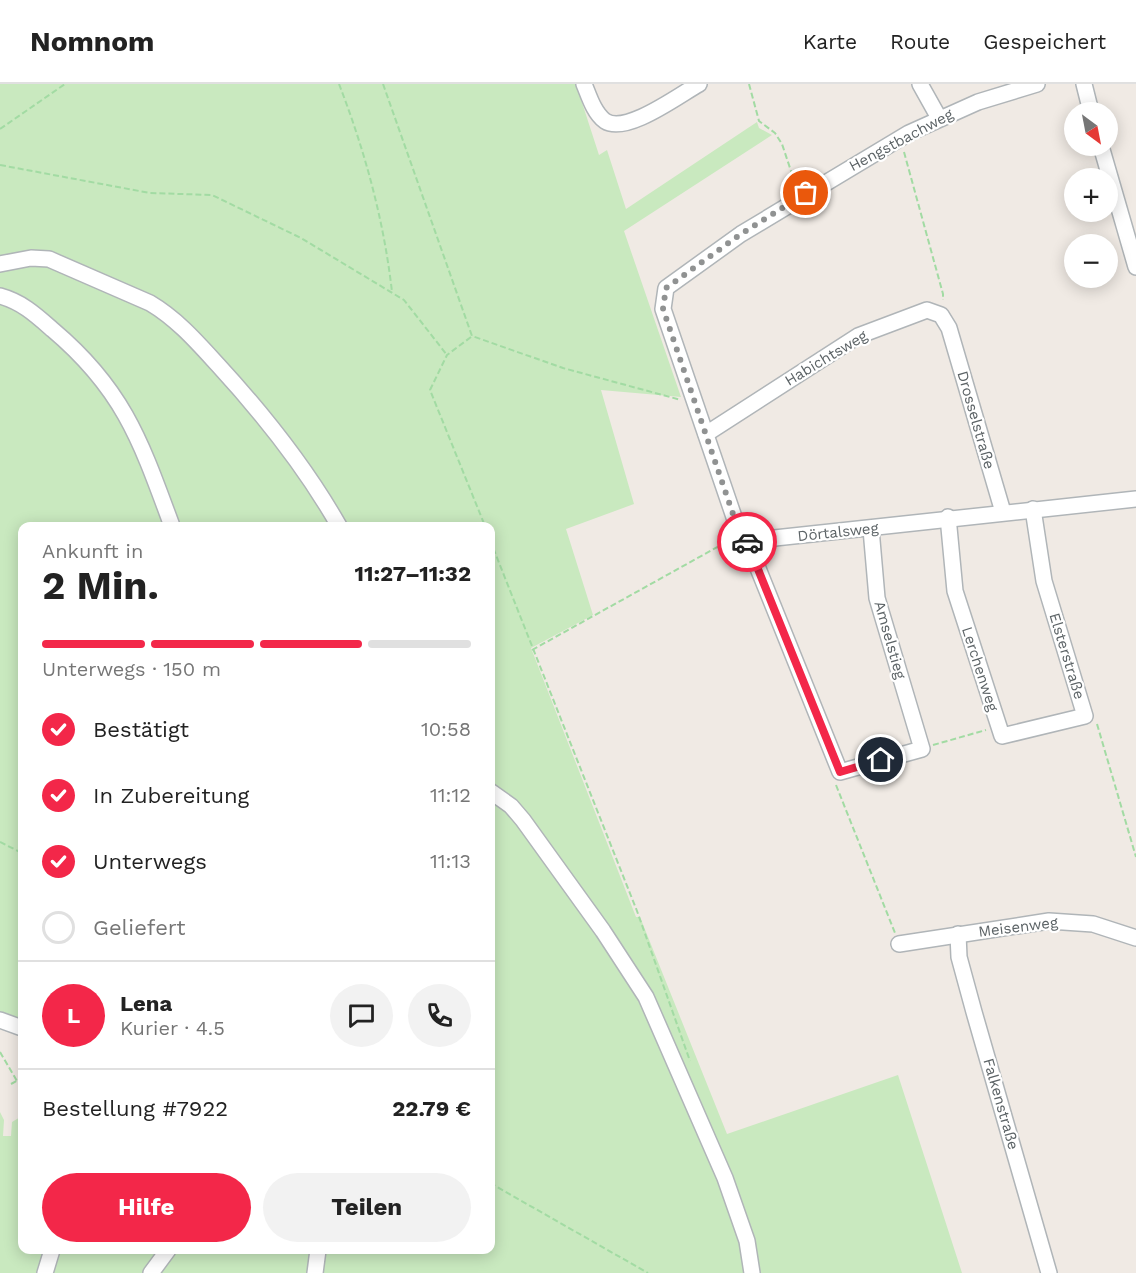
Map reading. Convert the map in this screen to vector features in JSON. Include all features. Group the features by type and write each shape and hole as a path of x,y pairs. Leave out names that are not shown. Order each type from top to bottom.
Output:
{"street":[{"path":"584,84 598,113 605,121 615,125 641,117 699,84"},
{"path":"920,84 939,118"},
{"name":"Hengstbachweg","path":"695,404 663,309 666,288 800,197 900,138 939,118 1037,84"},
{"path":"1084,84 1088,102"},
{"path":"1104,156 1136,267"},
{"path":"0,264 31,258 54,261 150,303 173,319 258,409 336,522"},
{"path":"0,296 30,309 77,351 97,373 133,426 170,522"},
{"name":"Habichtsweg","path":"706,434 858,336 927,310 941,315"},
{"name":"Drosselstraße","path":"941,315 949,328 1003,512"},
{"path":"695,404 734,517 747,541 840,772 922,748"},
{"name":"Dörtalsweg","path":"747,541 1136,498"},
{"name":"Elsterstraße","path":"1033,509 1044,581 1085,716"},
{"name":"Lerchenweg","path":"948,518 955,591 1002,736 1085,716"},
{"name":"Amselstieg","path":"871,529 877,598 922,748"},
{"path":"495,795 511,806 523,820 603,931 646,997 725,1178 747,1241 753,1273"},
{"name":"Meisenweg","path":"899,944 1049,921 1093,924 1136,938"},
{"name":"Falkenstraße","path":"958,934 959,957 1049,1273"},
{"path":"0,1020 18,1027"},
{"path":"45,1273 51,1254"},
{"path":"152,1273 165,1254"},
{"path":"315,1273 317,1254"}],"path":[{"path":"0,129 65,84"},
{"path":"339,84 354,121 373,187 388,255 392,292"},
{"path":"383,84 472,336"},
{"path":"749,84 759,121 775,133 782,144 800,197"},
{"path":"900,138 944,294 941,315"},
{"path":"0,165 150,193 212,195 302,238 404,300 447,355"},
{"path":"472,336 447,355 430,390 483,522"},
{"path":"472,336 563,368 695,404"},
{"path":"533,650 734,538 747,541"},
{"path":"495,553 637,911 692,1065"},
{"name":"Elsterstraße","path":"1085,716 1094,713 1136,857"},
{"path":"922,748 999,727"},
{"path":"840,772 833,777 899,944"},
{"path":"0,842 18,851"},
{"path":"0,1052 17,1081 11,1084"},
{"path":"495,1186 648,1273"}],"green space":[{"path":"0,84 576,84 599,155 607,150 626,209 757,122 759,128 772,135 624,231 681,397 601,390 634,504 566,529 593,615 531,648 636,917 640,917 727,1134 898,1075 962,1273 0,1273 0,1112 4,1120 3,1136 11,1136 12,1122 18,1118 18,1254 495,1254 495,522 18,522 18,1022 0,1013"}],"way so far":[{"path":"747,542 734,517 663,309 666,288 741,234 806,193"}],"route":[{"path":"747,542 840,772 881,760"}]}
